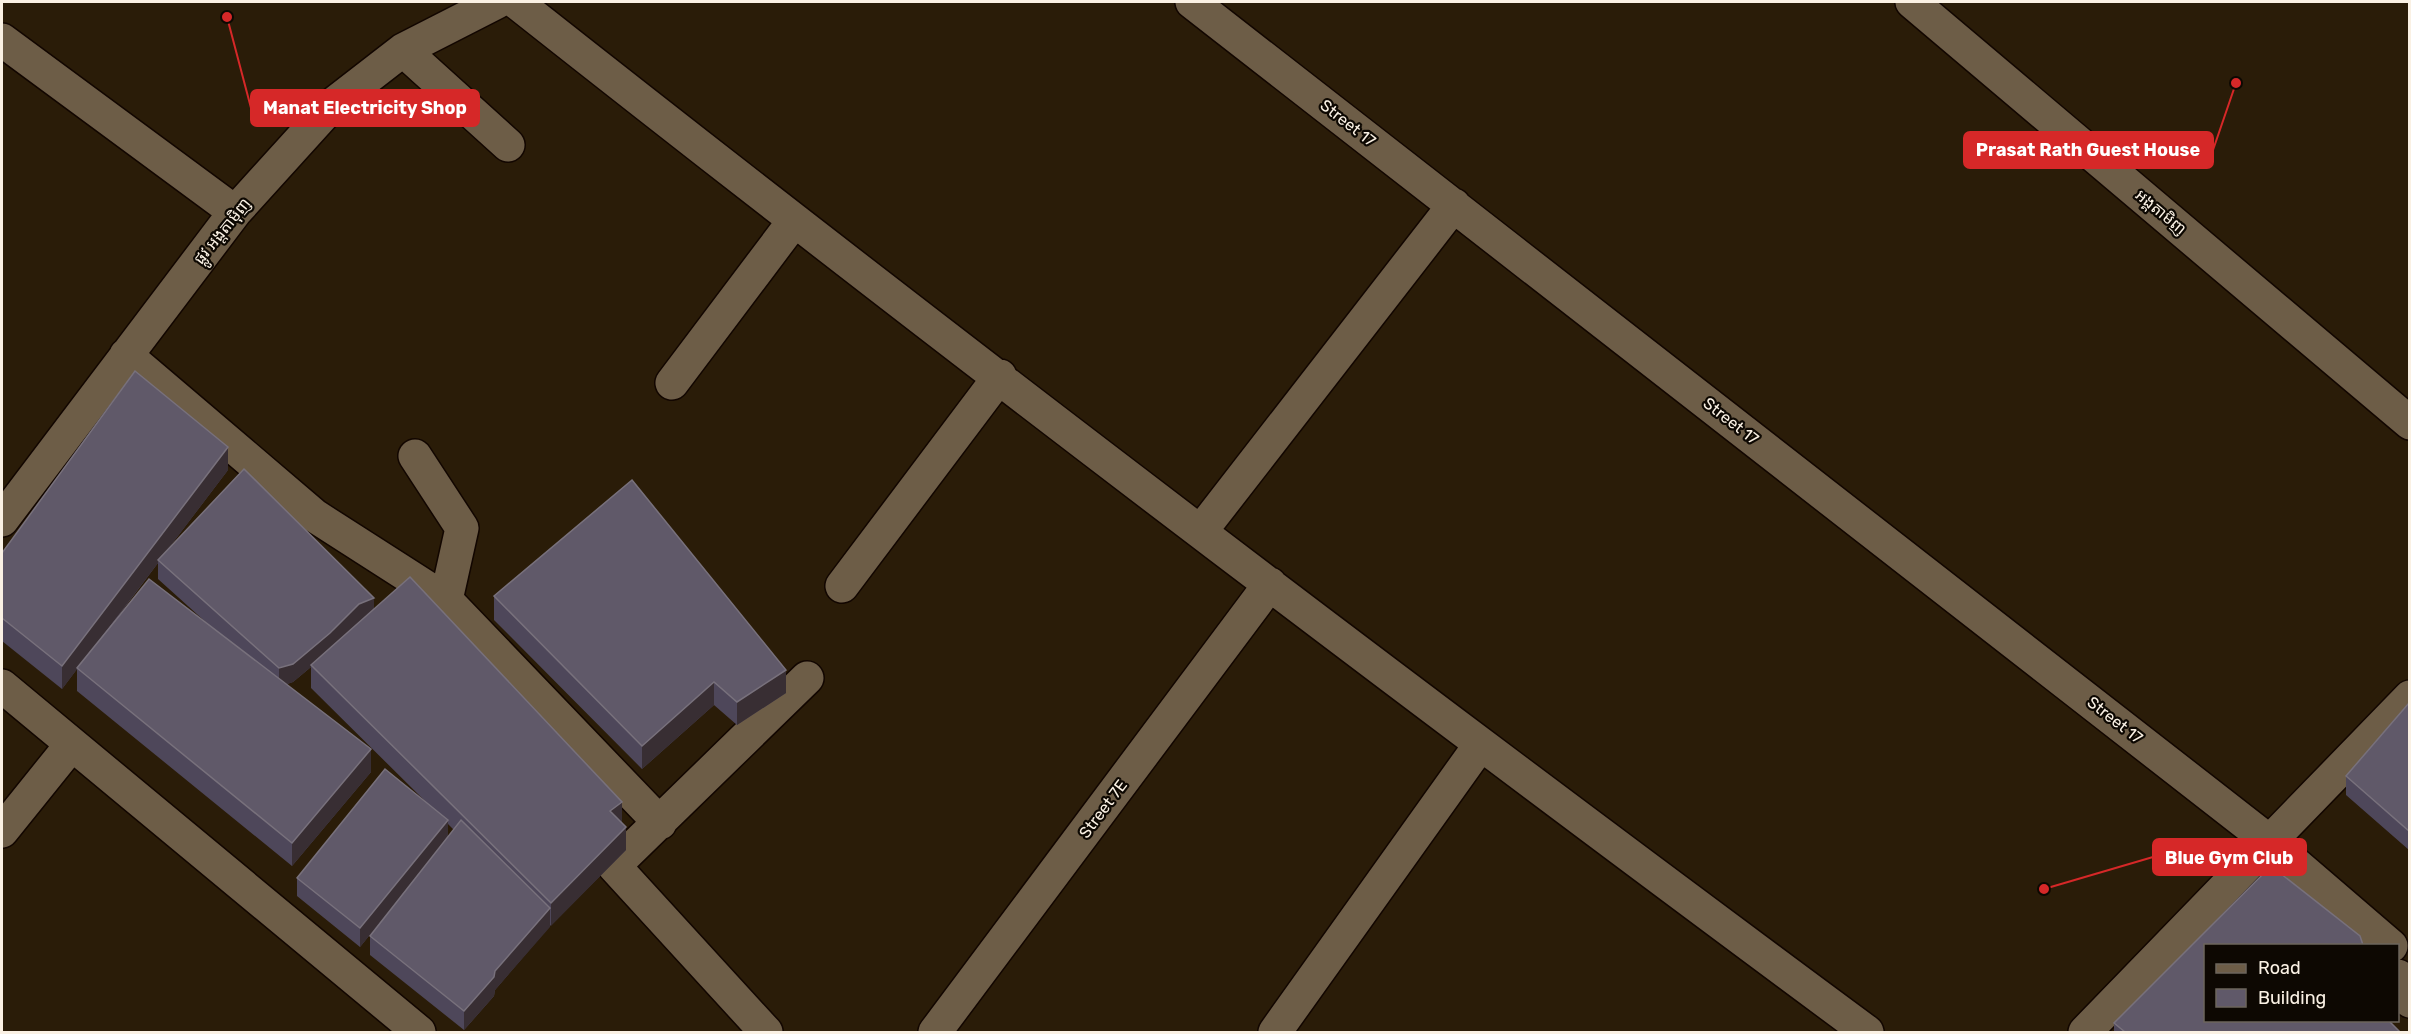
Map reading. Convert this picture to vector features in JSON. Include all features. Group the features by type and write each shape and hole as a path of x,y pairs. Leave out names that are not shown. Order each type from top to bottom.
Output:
{"street":[{"name":"ផ្លូវ អង្តតាម៉ិញ","path":"2,520 235,212 332,105 403,50 497,2"},
{"path":"516,2 794,221 1000,376 1480,745 1867,1032"},
{"name":"Street 17","path":"1192,2 2270,842 2390,944"},
{"name":"អង្គតាមិញ","path":"1912,2 2409,423"},
{"path":"2,40 235,212"},
{"path":"403,50 508,145"},
{"path":"1201,531 1454,205"},
{"path":"672,383 794,221"},
{"path":"126,355 315,516 446,600 660,823"},
{"path":"842,586 1000,376"},
{"path":"415,456 462,528 446,600"},
{"name":"Street 7E","path":"935,1032 1270,584"},
{"path":"766,1032 614,866 807,678"},
{"path":"2,686 419,1032"},
{"path":"2085,1032 2409,697"},
{"path":"2,831 72,744"},
{"path":"1275,1032 1480,745"},
{"path":"2399,985 2401,994 2409,1001"}],"building":[{"path":"135,371 228,447 62,666 2,618 2,553"},
{"path":"244,469 374,598 359,604 330,633 293,664 279,668 158,560"},
{"path":"632,480 786,670 737,702 714,682 642,746 494,596"},
{"path":"410,577 622,802 610,811 626,827 551,903 311,665"},
{"path":"149,579 371,749 292,843 77,668"},
{"path":"2409,703 2409,831 2346,776"},
{"path":"385,769 448,820 360,928 297,878"},
{"path":"461,820 550,908 495,971 494,977 464,1011 370,936"},
{"path":"2271,866 2360,936 2363,944 2204,944 2204,1022 2390,1022 2400,1032 2125,1032 2114,1023"}],"place":[{"name":"Manat Electricity Shop","path":"227,17"},
{"name":"Prasat Rath Guest House","path":"2236,83"},
{"name":"Blue Gym Club","path":"2044,889"}]}
